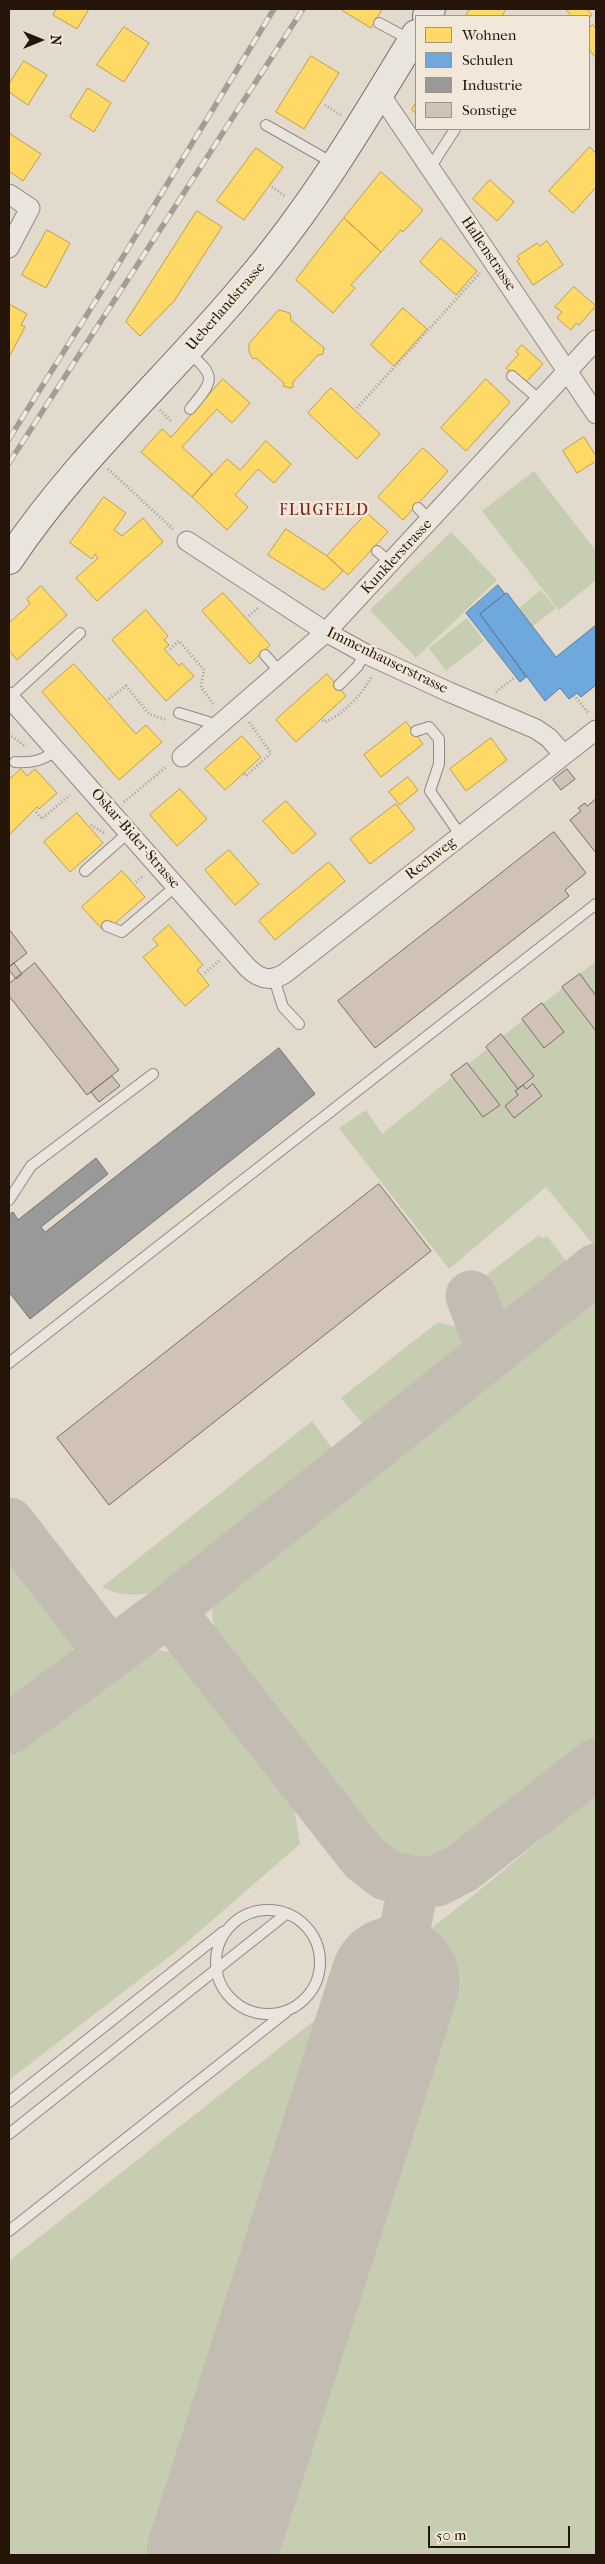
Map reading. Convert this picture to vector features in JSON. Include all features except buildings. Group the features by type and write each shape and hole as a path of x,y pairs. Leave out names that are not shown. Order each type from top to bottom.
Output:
{"main road":[{"name":"Ueberlandstrasse","path":"9,560 57,494 91,453 187,351 280,244 336,165 414,37"}],"street":[{"name":"Hallenstrasse","path":"380,94 596,414"},
{"path":"9,194 30,208 9,248"},
{"name":"Kunklerstrasse","path":"182,757 326,632 391,563 424,514 541,401 596,340"},
{"name":"Immenhauserstrasse","path":"187,541 326,632 381,661 536,729 549,738 564,755"},
{"name":"Oskar-Bider-Strasse","path":"9,697 247,967 268,979"},
{"name":"Rechweg","path":"268,979 284,974 564,755 595,725"}],"lane":[{"path":"379,23 414,37"},
{"path":"266,125 336,165"},
{"path":"430,168 454,130"},
{"path":"187,351 208,370 211,378 209,386 190,409"},
{"path":"512,376 541,401"},
{"path":"377,551 391,563"},
{"path":"9,697 80,633"},
{"path":"339,685 358,666 364,653"},
{"path":"265,655 280,672"},
{"path":"178,713 227,717"},
{"path":"416,731 428,727 439,739 439,764 430,791 460,836"},
{"path":"14,762 32,763 48,757 56,750"},
{"path":"85,871 129,832"},
{"path":"107,926 122,932 176,886"},
{"path":"9,1363 596,904"},
{"path":"268,979 283,1008 299,1024"},
{"path":"9,1200 31,1166 154,1074"},
{"path":"9,2102 243,1916 259,1910 276,1910 306,1926 316,1940 320,1956 319,1973 313,1989 302,2003 286,2012 9,2231"},
{"path":"9,2134 286,1914"},
{"path":"229,1926 220,1941 216,1957 216,1970 223,1990 235,2004 251,2012 269,2015 286,2012"},
{"path":"9,2224 23,2220"}],"path":[{"path":"325,105 346,118"},
{"path":"272,187 291,200"},
{"path":"357,408 492,259"},
{"path":"158,408 171,421"},
{"path":"91,453 187,541"},
{"path":"170,649 179,641 204,670 201,687 227,717 271,754 246,776 244,774"},
{"path":"322,720 325,722 333,719 350,704 370,680 381,661"},
{"path":"502,687 515,677"},
{"path":"109,699 126,686 149,714 174,723"},
{"path":"574,695 595,725"},
{"path":"9,734 28,748"},
{"path":"112,812 177,758 182,757"},
{"path":"36,812 42,818 76,790"},
{"path":"205,973 224,957"}],"green space":[{"path":"534,471 596,551 596,580 559,610 482,511"},
{"path":"451,532 497,580 416,658 370,610"},
{"path":"541,590 556,608 533,626 519,608"},
{"path":"467,618 484,641 446,671 429,648"},
{"path":"596,961 596,1248 546,1187 449,1269 339,1128 366,1110 382,1134"},
{"path":"539,1235 542,1238 547,1236 567,1262 564,1265 568,1270 540,1293 518,1307 507,1311 495,1312 481,1307 471,1296 476,1293 472,1286"},
{"path":"596,1287 596,1737 460,1851 408,1859 366,1840 215,1643 212,1610 238,1572"},
{"path":"438,1322 460,1328 465,1337 459,1358 367,1429 341,1398"},
{"path":"312,1421 338,1456 162,1591 131,1595 118,1593 102,1587"},
{"path":"9,1532 72,1615 75,1645 61,1668 9,1710"},
{"path":"150,1649 171,1652 186,1661 237,1721 292,1794 300,1844 179,1949 9,2080 9,1749 122,1660"},
{"path":"596,1794 596,2555 9,2555 9,2261 475,1894"}],"taxiway":[{"path":"9,1729 169,1610 596,1269"},
{"path":"471,1296 492,1351"},
{"path":"9,1523 110,1653"},
{"path":"169,1610 364,1858 386,1875 414,1882 437,1881 462,1868 596,1764"},
{"path":"395,1981 414,1882"}],"runway":[{"path":"211,2555 395,1981"}],"railway":[{"path":"9,439 274,9"},
{"path":"9,463 303,9"}],"district":[{"name":"FLUGFELD","path":"324,511"}]}
